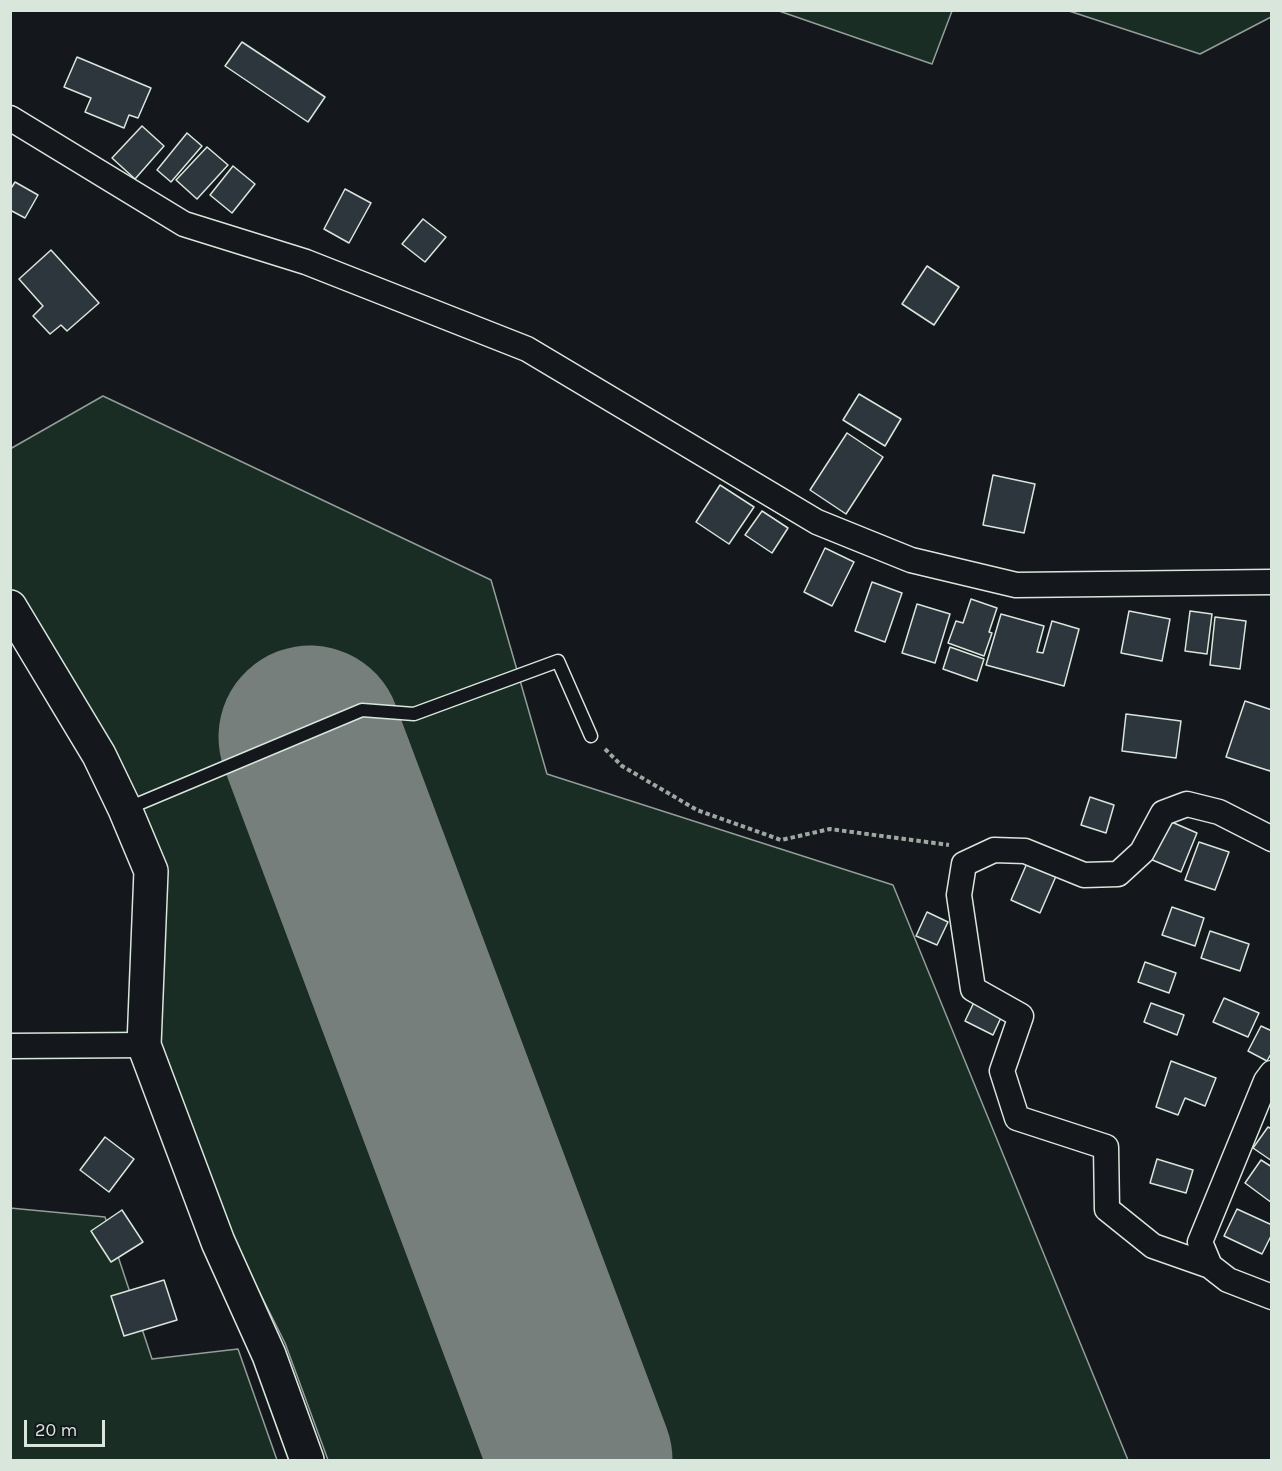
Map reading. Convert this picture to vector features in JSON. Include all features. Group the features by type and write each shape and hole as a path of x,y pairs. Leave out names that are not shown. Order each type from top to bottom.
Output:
{"street":[{"path":"10,118 184,224 306,262 527,349 817,522 911,560 1016,585 1272,582"},
{"path":"10,607 99,755 151,871 144,1045 218,1242 269,1355 307,1461"},
{"path":"1272,839 1219,812 1187,804 1163,813 1142,852 1118,874 1084,875 1025,851 994,850 964,864 959,895 973,989 1022,1016 1002,1071 1017,1118 1106,1147 1107,1209 1153,1246 1210,1266 1228,1280 1272,1297"},
{"path":"10,1046 144,1045"},
{"path":"1210,1266 1200,1242 1266,1081 1272,1073"}],"lane":[{"path":"125,809 362,710 414,714 558,661 591,736"}],"path":[{"path":"591,736 622,766 697,810 781,840 830,829 994,850"}],"green space":[{"path":"952,10 932,64 779,11"},
{"path":"1271,10 1271,17 1200,54 1069,11"},
{"path":"103,396 491,580 547,774 893,885 1128,1460 654,1460 606,1334 570,1347 397,884 425,849 374,713 239,763 290,899 333,908 507,1371 470,1384 499,1460 328,1460 285,1343 142,1058 144,841 11,615 10,449"},
{"path":"10,1208 105,1217 152,1359 238,1349 277,1460 11,1460"}],"building":[{"path":"242,42 325,97 308,122 225,66"},
{"path":"77,57 151,88 138,118 129,115 124,128 85,112 91,98 64,87"},
{"path":"142,126 164,146 135,179 112,158"},
{"path":"187,133 202,146 171,182 157,170"},
{"path":"207,147 228,165 197,199 176,180"},
{"path":"233,166 255,184 232,213 210,195"},
{"path":"15,182 38,195 25,218 10,210 10,190"},
{"path":"345,189 371,203 349,243 324,229"},
{"path":"423,219 446,237 425,262 402,244"},
{"path":"51,250 99,303 67,331 61,325 50,334 33,316 43,306 19,279"},
{"path":"927,266 959,287 934,325 902,304"},
{"path":"859,394 901,419 885,446 843,420"},
{"path":"847,433 883,457 846,514 810,490"},
{"path":"993,475 1035,484 1024,533 983,525"},
{"path":"720,485 754,507 729,544 696,522"},
{"path":"762,511 788,528 772,553 745,535"},
{"path":"825,548 854,562 832,606 804,592"},
{"path":"872,582 902,593 885,642 855,631"},
{"path":"971,599 997,608 984,656 948,643 956,621 963,623"},
{"path":"917,604 950,614 935,663 902,653"},
{"path":"1129,611 1170,619 1162,661 1121,653"},
{"path":"1190,611 1212,614 1207,654 1185,651"},
{"path":"1001,614 1044,626 1037,652 1043,653 1052,621 1079,629 1064,686 986,665"},
{"path":"1215,617 1246,621 1240,669 1210,665"},
{"path":"950,647 984,659 977,681 943,669"},
{"path":"1245,701 1272,710 1272,766 1270,771 1226,757"},
{"path":"1126,714 1181,721 1176,758 1122,751"},
{"path":"1090,797 1114,805 1106,833 1081,825"},
{"path":"1167,820 1197,833 1181,872 1150,859"},
{"path":"1199,842 1229,852 1215,890 1185,880"},
{"path":"1031,854 1060,867 1040,913 1011,900"},
{"path":"1172,907 1204,918 1195,946 1162,935"},
{"path":"927,912 948,922 937,945 916,936"},
{"path":"1210,931 1249,944 1240,971 1201,958"},
{"path":"1145,962 1176,973 1169,993 1138,982"},
{"path":"977,996 1005,1009 993,1035 965,1021"},
{"path":"1224,998 1259,1013 1248,1037 1213,1022"},
{"path":"1151,1003 1184,1015 1177,1035 1144,1022"},
{"path":"1261,1026 1272,1031 1272,1052 1267,1061 1248,1051"},
{"path":"1171,1061 1216,1078 1205,1106 1185,1098 1178,1115 1156,1107"},
{"path":"1268,1127 1272,1129 1272,1161 1253,1148"},
{"path":"105,1137 134,1159 109,1192 80,1170"},
{"path":"1157,1159 1193,1170 1186,1193 1150,1183"},
{"path":"1261,1160 1272,1167 1272,1203 1245,1183"},
{"path":"1237,1209 1272,1225 1272,1234 1262,1254 1224,1236"},
{"path":"122,1210 143,1242 111,1262 91,1231"},
{"path":"164,1280 177,1320 124,1336 111,1296"}],"runway":[{"path":"310,737 581,1460"}]}
